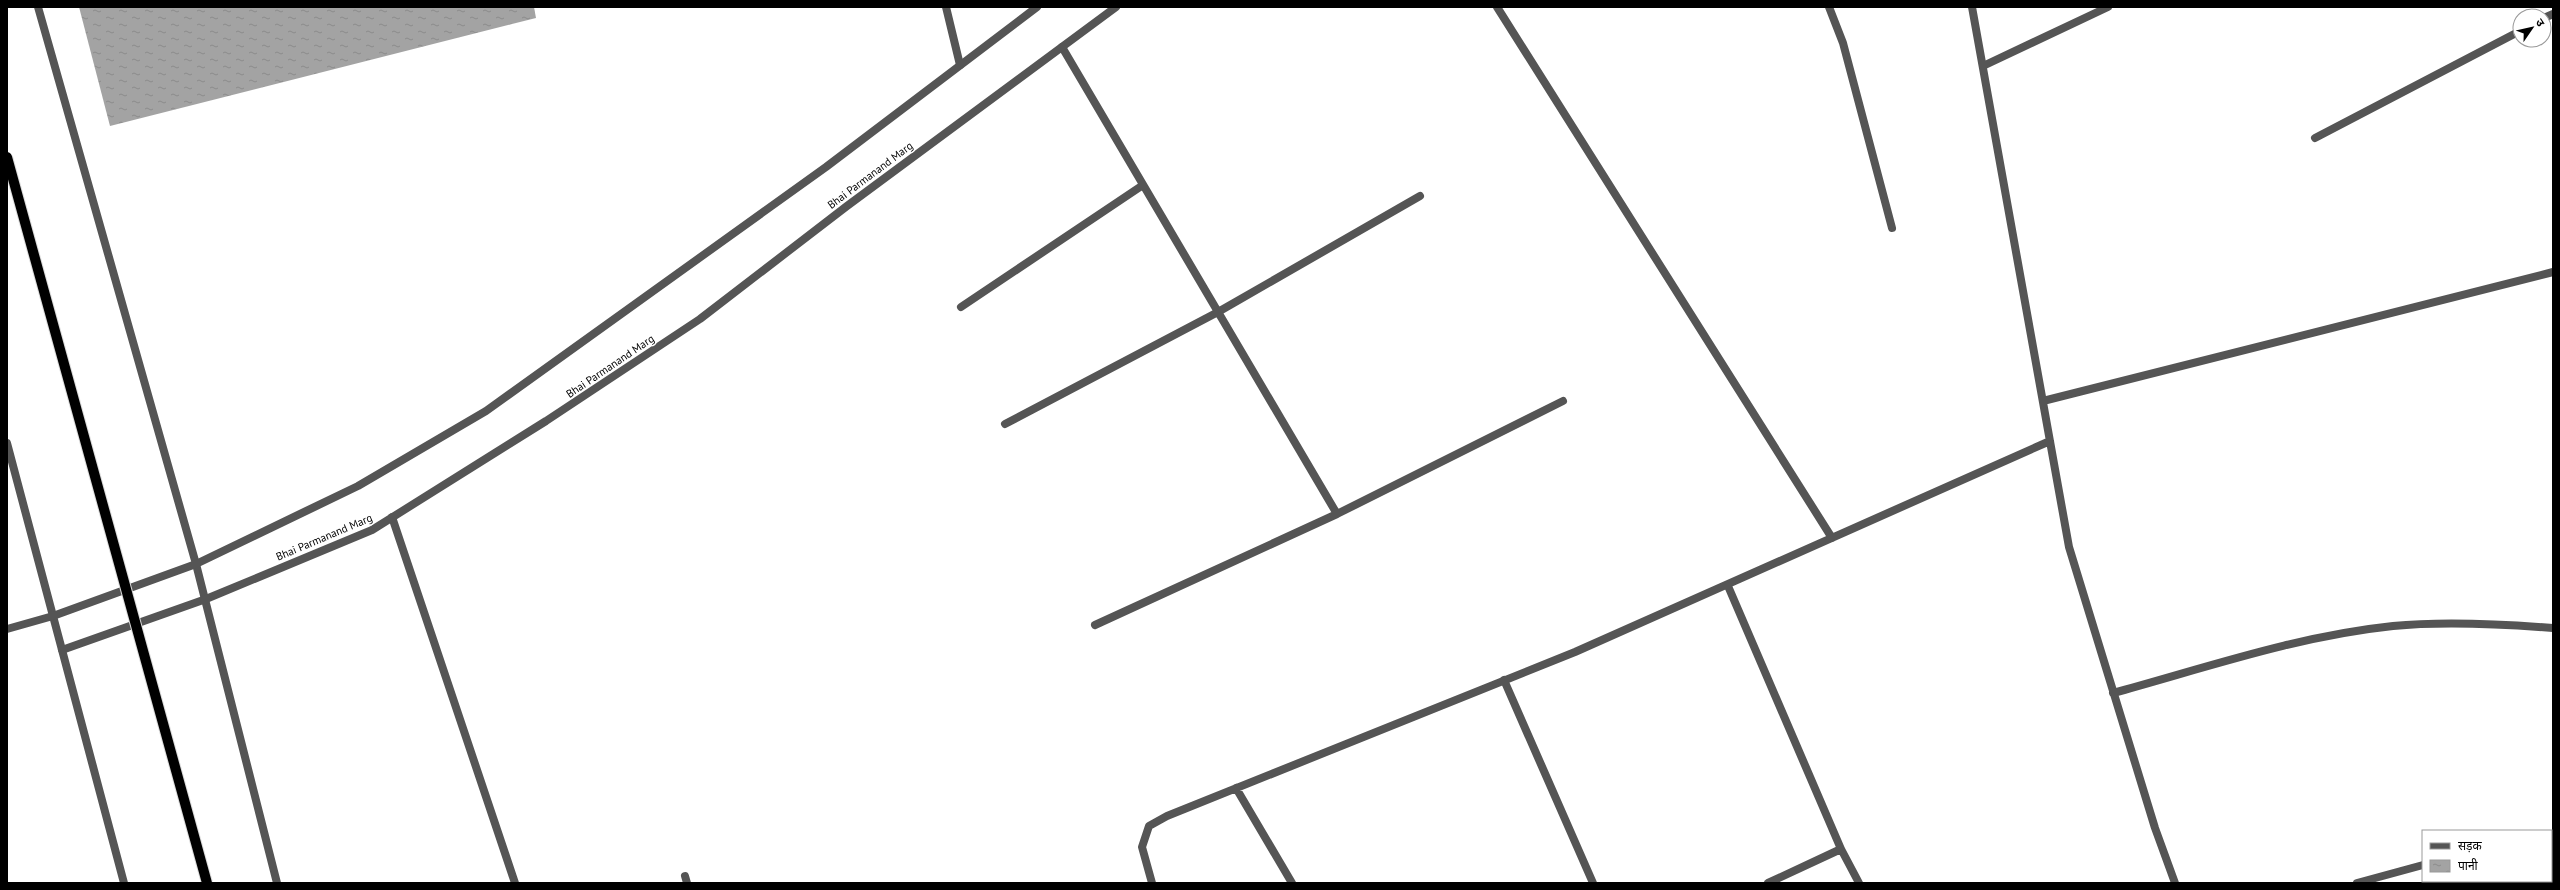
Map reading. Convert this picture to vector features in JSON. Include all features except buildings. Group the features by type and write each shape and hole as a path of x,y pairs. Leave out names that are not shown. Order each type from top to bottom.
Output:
{"main road":[{"path":"7,157 207,883"}],"street":[{"path":"38,7 206,599 278,883"},
{"path":"946,7 960,65"},
{"path":"7,629 54,616 196,564 358,486 486,411 826,167 1037,7"},
{"name":"Bhai Parmanand Marg","path":"62,650 206,599 372,530 392,518 546,421 700,319 847,206 1116,7"},
{"path":"1497,7 1832,538"},
{"path":"1829,7 1843,43 1892,228"},
{"path":"1972,7 2069,547 2155,828 2175,883"},
{"path":"1983,66 2108,7"},
{"path":"2315,138 2512,35"},
{"path":"1062,47 1337,514"},
{"path":"961,307 1143,185"},
{"path":"1005,424 1218,312 1420,196"},
{"path":"2043,401 2553,272"},
{"path":"1096,625 1337,514 1563,401"},
{"path":"1152,883 1142,847 1149,826 1167,816 1504,680 1728,586 2050,441"},
{"path":"7,443 124,883"},
{"path":"392,518 514,883"},
{"path":"1728,586 1841,849 1859,883"},
{"path":"2113,693 2296,642 2393,626 2503,624 2553,628"},
{"path":"1504,680 1593,883"},
{"path":"1236,788 1292,883"},
{"path":"1768,883 1841,849"},
{"path":"2357,883 2422,865"}],"water":[{"path":"79,7 534,7 536,18 110,126"}]}
